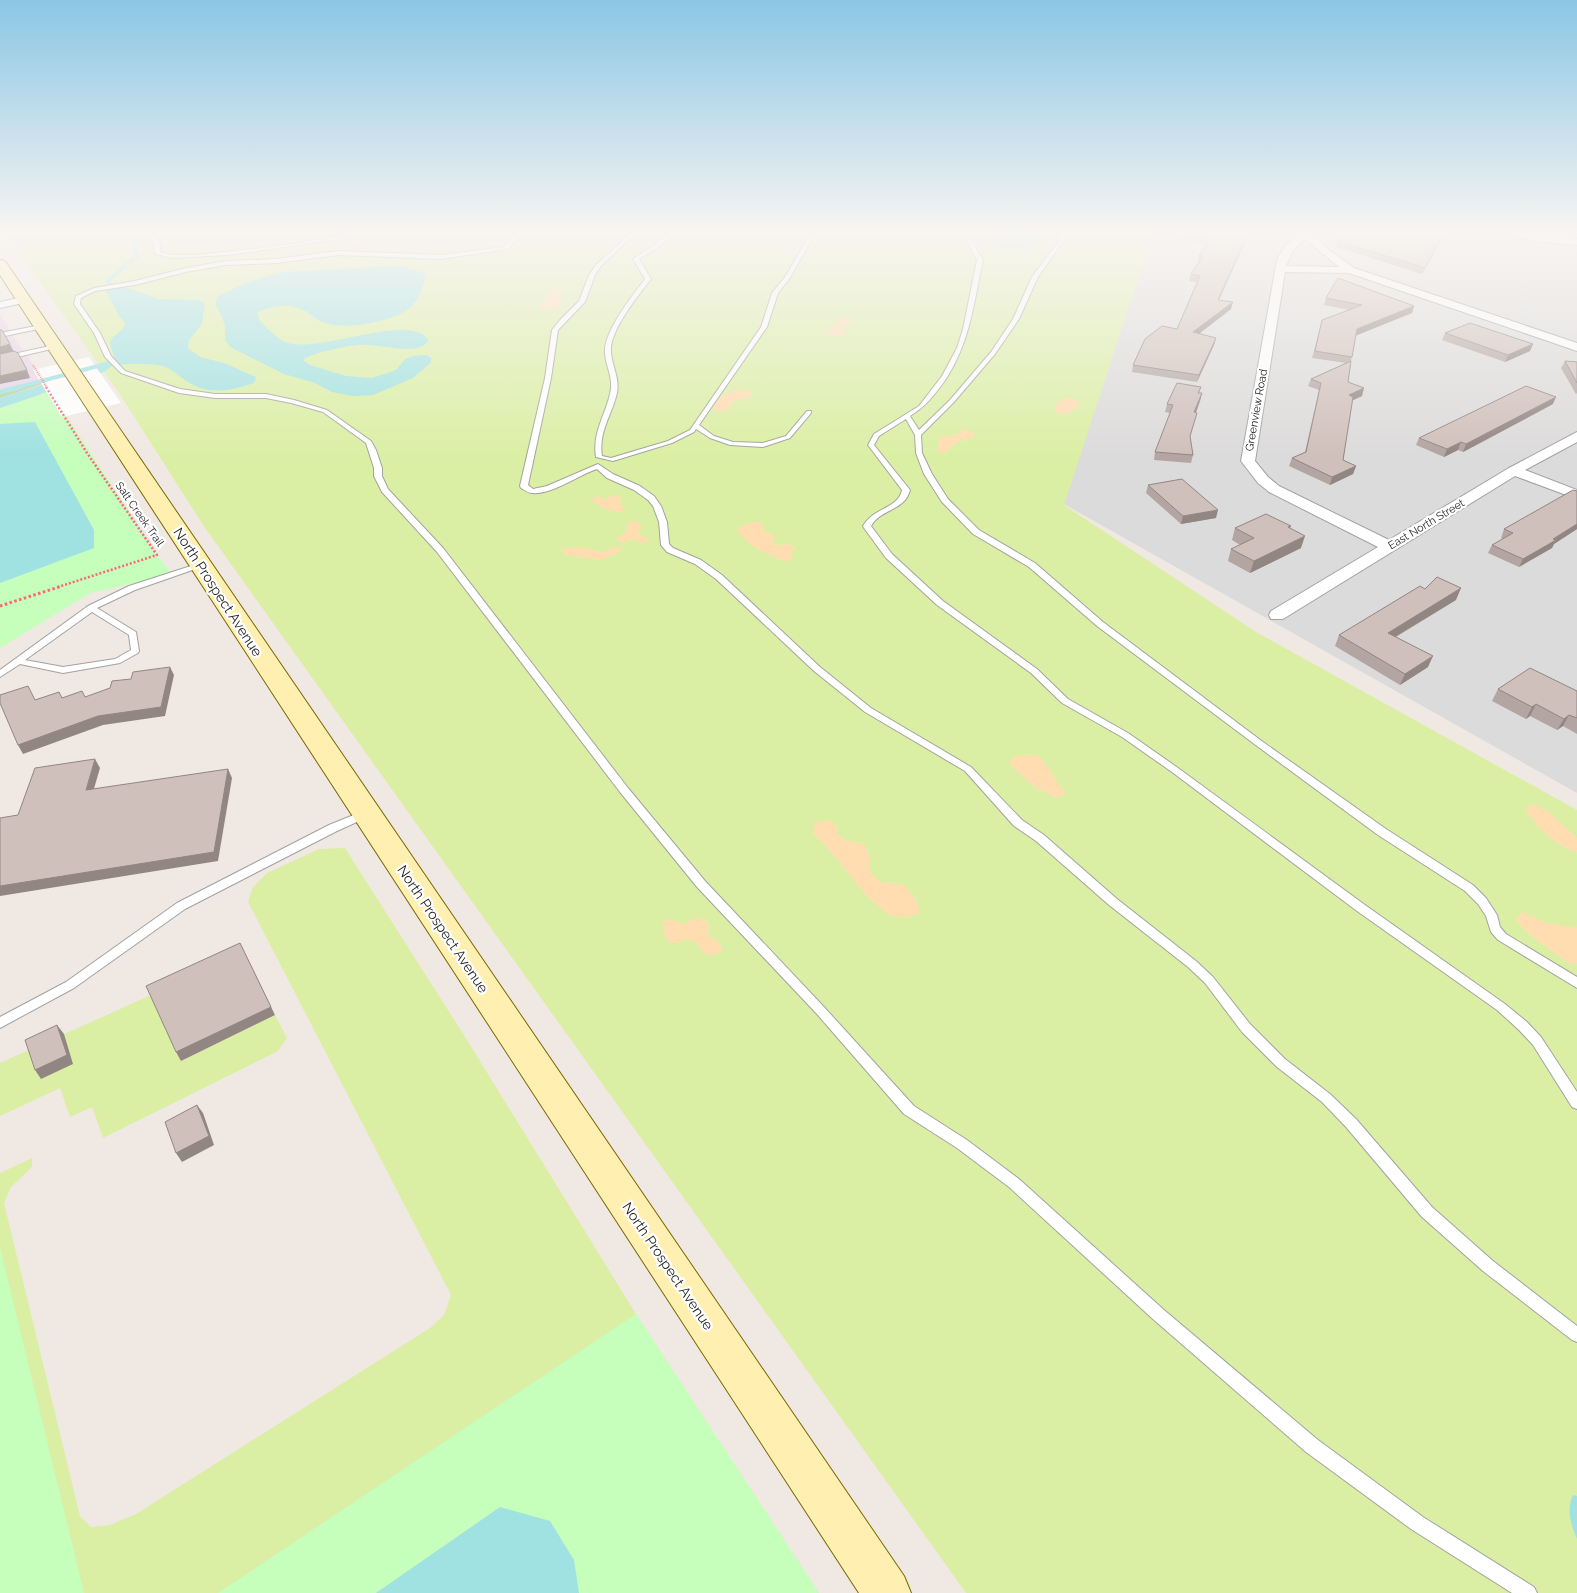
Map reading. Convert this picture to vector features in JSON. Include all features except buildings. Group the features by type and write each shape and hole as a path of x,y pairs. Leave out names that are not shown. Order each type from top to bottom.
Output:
{"main road":[{"name":"North Prospect Avenue","path":"28,307 887,1593"}],"street":[{"name":"Greenview Road","path":"1274,307 1248,461 1263,480 1274,489 1389,546"},
{"path":"1460,307 1577,347"},
{"name":"East North Street","path":"1277,614 1514,471 1577,436"},
{"path":"1514,471 1577,495"}],"lane":[{"path":"79,307 93,327 108,357 119,369 180,391 215,396 266,396 292,401 325,411 369,442 378,468 378,476 385,490 440,550 630,798 701,884 820,1010 909,1110 962,1144 1014,1183 1158,1315 1312,1446 1417,1523 1528,1593"},
{"path":"576,307 555,330 548,378 524,486 532,491 561,484 574,474 601,462 670,442 692,431 764,327 770,307"},
{"path":"628,307 608,346 616,386 606,421 598,435 598,454 610,476 637,488 651,498 657,506 662,522 665,545 670,550 698,562 719,577 817,668 868,710 933,746 968,769 1018,823 1040,838 1113,902 1192,964 1209,980 1246,1028 1281,1063 1326,1098 1351,1123 1400,1183 1441,1225 1519,1291 1577,1335"},
{"path":"970,307 960,348 945,377 930,397 907,416 876,435 871,442 871,445 892,474 906,490 906,497 902,502 873,515 867,526 889,556 952,613 1034,671 1065,701 1125,735 1175,770 1361,908 1501,1007 1537,1042 1577,1103"},
{"path":"918,435 952,401 993,353 1022,307"},
{"path":"0,335 41,327"},
{"path":"0,359 54,347"},
{"path":"696,426 712,437 732,444 764,445 788,437 809,412"},
{"path":"907,416 918,435 919,453 928,474 945,500 976,532 1032,565 1100,624 1260,744 1382,832 1469,888 1482,901 1491,915 1495,929 1502,937 1577,983"},
{"path":"0,674 91,608 131,588 200,566"},
{"path":"18,661 64,670 117,661 135,651 133,634 91,608"},
{"path":"0,1023 70,985 181,906 333,828 366,814"}],"path":[{"name":"Salt Creek Trail","path":"0,606 157,555 87,453 61,408 35,369"}],"shaded area":[{"path":"1128,307 1577,307 1577,793 1062,503"},
{"path":"0,314 17,343 29,357 40,381 0,390"}],"green space":[{"path":"58,307 1129,307 1064,505 1256,632 1577,810 1577,1593 966,1593 203,525 121,396"},
{"path":"40,381 42,384 0,398 0,390"},
{"path":"50,391 157,555 173,575 90,593 0,648 0,408"},
{"path":"345,848 462,1032 636,1314 819,1593 46,1593 0,1403 0,1173 32,1158 32,1167 11,1187 4,1203 80,1516 91,1527 110,1525 136,1514 430,1328 444,1315 451,1295 248,902 253,887 267,873 319,849"},
{"path":"151,995 181,1061 275,1015 287,1038 278,1051 103,1138 92,1107 70,1117 60,1088 0,1116 0,1063"},
{"path":"0,1248 84,1593 0,1593"},
{"path":"636,1314 819,1593 218,1593"}],"sand":[{"path":"539,307 559,307 559,308 548,310"},
{"path":"843,317 853,319 842,327 846,336 825,334"},
{"path":"743,390 751,392 752,396 733,402 728,410 719,412 713,410 720,397 733,391"},
{"path":"1065,398 1075,399 1080,403 1072,412 1061,414 1054,411 1057,403"},
{"path":"966,429 974,433 974,437 958,442 945,452 938,452 938,441 941,437 957,435 960,431"},
{"path":"615,495 621,498 622,501 619,505 625,511 618,512 602,508 597,502 590,502 590,500 598,496 603,499"},
{"path":"636,521 640,524 641,528 637,534 647,538 647,542 640,543 635,539 625,542 615,540 627,530 628,522"},
{"path":"755,522 764,523 761,528 776,537 772,541 776,546 786,544 796,548 791,551 792,558 787,562 759,550 746,541 737,529"},
{"path":"617,546 622,548 619,552 602,560 566,555 560,549 578,547 604,552"},
{"path":"1037,755 1066,794 1056,798 1043,791 1024,778 1009,762 1016,756"},
{"path":"1532,804 1548,811 1577,838 1577,852 1554,841 1541,829 1525,809"},
{"path":"827,820 836,825 837,834 845,840 864,844 869,855 870,873 881,882 904,885 915,899 920,913 905,917 890,915 869,898 832,853 813,834 814,823"},
{"path":"1523,912 1549,923 1577,927 1577,964 1570,964 1530,935 1515,919"},
{"path":"695,918 706,920 709,927 707,936 718,941 723,950 711,956 702,952 697,943 687,939 678,943 669,942 663,933 663,921 674,920 682,924"}],"water":[{"path":"115,307 204,307 202,324 189,340 188,348 200,357 224,363 256,377 254,383 228,390 211,390 194,385 165,366 146,364 120,365 0,408 0,398 103,365 114,356 110,344 111,339 124,328 125,323"},
{"path":"217,307 274,307 257,313 262,323 285,342 299,344 318,343 383,331 403,330 418,332 428,340 421,347 413,349 358,345 324,351 305,358 304,361 310,365 346,376 372,378 396,370 405,359 414,356 426,355 431,358 431,362 413,378 373,395 352,396 332,392 315,383 284,374 230,347 225,340 225,325"},
{"path":"297,307 410,307 396,316 384,320 346,326 323,322"},
{"path":"35,422 94,530 94,548 0,583 0,424"},
{"path":"1573,1495 1577,1496 1577,1539 1571,1523 1570,1506"},
{"path":"500,1507 550,1521 574,1560 579,1593 376,1593"}],"pier":[{"path":"89,357 121,403 62,417 33,370"}],"waterway":[{"path":"15,388 113,362"},
{"path":"0,392 20,387"}]}
